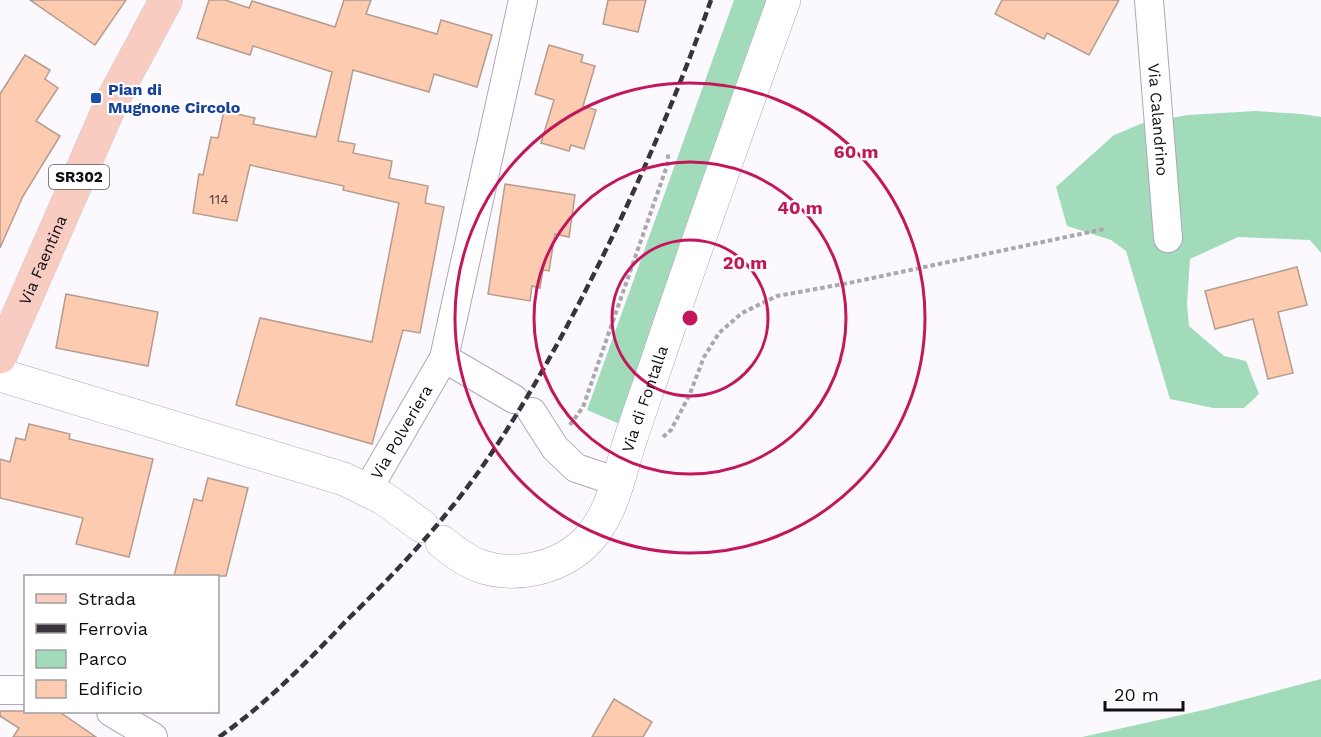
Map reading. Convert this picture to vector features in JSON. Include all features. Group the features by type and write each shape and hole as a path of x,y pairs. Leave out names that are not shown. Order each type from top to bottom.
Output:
{"main road":[{"name":"Via Faentina","path":"0,357 113,99 166,0"}],"street":[{"name":"Via Polveriera","path":"0,375 317,470 368,489 444,358 522,0"},
{"name":"Via di Fontalla","path":"368,489 461,557 481,566 501,570 525,570 545,566 567,557 584,544 603,517 618,482 628,447 784,0"},
{"name":"Via Calandrino","path":"1149,0 1168,238"},
{"path":"444,358 523,405 555,448 576,468 618,482"},
{"path":"0,690 24,690"},
{"path":"114,713 153,737"}],"path":[{"path":"555,448 583,407 669,160 667,153"},
{"path":"628,447 657,442 670,430 689,396 704,357 719,333 742,313 777,296 1104,229"}],"green space":[{"path":"734,0 770,0 622,425 587,410"},
{"path":"1255,111 1321,117 1321,253 1310,240 1238,237 1190,259 1187,304 1189,326 1224,356 1246,361 1259,394 1244,408 1213,408 1170,399 1126,251 1111,240 1067,226 1056,187 1114,135 1143,123 1188,115"},
{"path":"1321,679 1321,737 1082,737 1208,709"}],"building":[{"path":"30,0 126,0 95,45"},
{"path":"209,0 225,0 249,8 252,1 335,27 344,0 371,0 366,14 437,34 441,20 492,35 477,87 434,74 429,92 353,70 338,141 355,144 353,153 392,161 389,178 428,186 425,203 444,207 420,333 403,330 372,444 236,405 260,318 372,342 399,203 343,190 344,186 250,165 237,221 193,213 199,174 203,175 211,137 218,138 224,111 255,118 253,124 316,137 332,72 253,46 250,55 197,38"},
{"path":"608,0 646,0 638,32 603,24"},
{"path":"1002,0 1119,0 1089,55 1047,33 1044,39 995,14"},
{"path":"549,45 583,55 581,62 595,66 583,106 596,110 584,149 571,145 569,151 541,143 554,100 535,94"},
{"path":"25,55 50,70 45,79 58,88 36,121 60,136 23,196 0,248 0,94"},
{"path":"505,184 575,195 569,237 555,234 549,271 543,270 540,288 532,286 530,301 488,294"},
{"path":"1297,267 1307,305 1278,312 1293,373 1268,379 1253,319 1215,329 1205,291"},
{"path":"66,294 158,312 148,366 56,348"},
{"path":"29,424 70,434 69,439 153,459 129,557 76,544 83,518 0,498 0,459 10,462 16,438 25,440"},
{"path":"208,478 248,488 226,576 174,575 194,499 202,501"},
{"path":"614,699 652,722 643,737 592,737"},
{"path":"0,711 61,713 96,737 13,737 19,728 0,716"}],"railway":[{"path":"219,737 285,682 400,566 451,508 498,443 527,398 607,248 662,126 711,0"}],"place":[{"name":"Pian di Mugnone Circolo","path":"96,98"}]}
